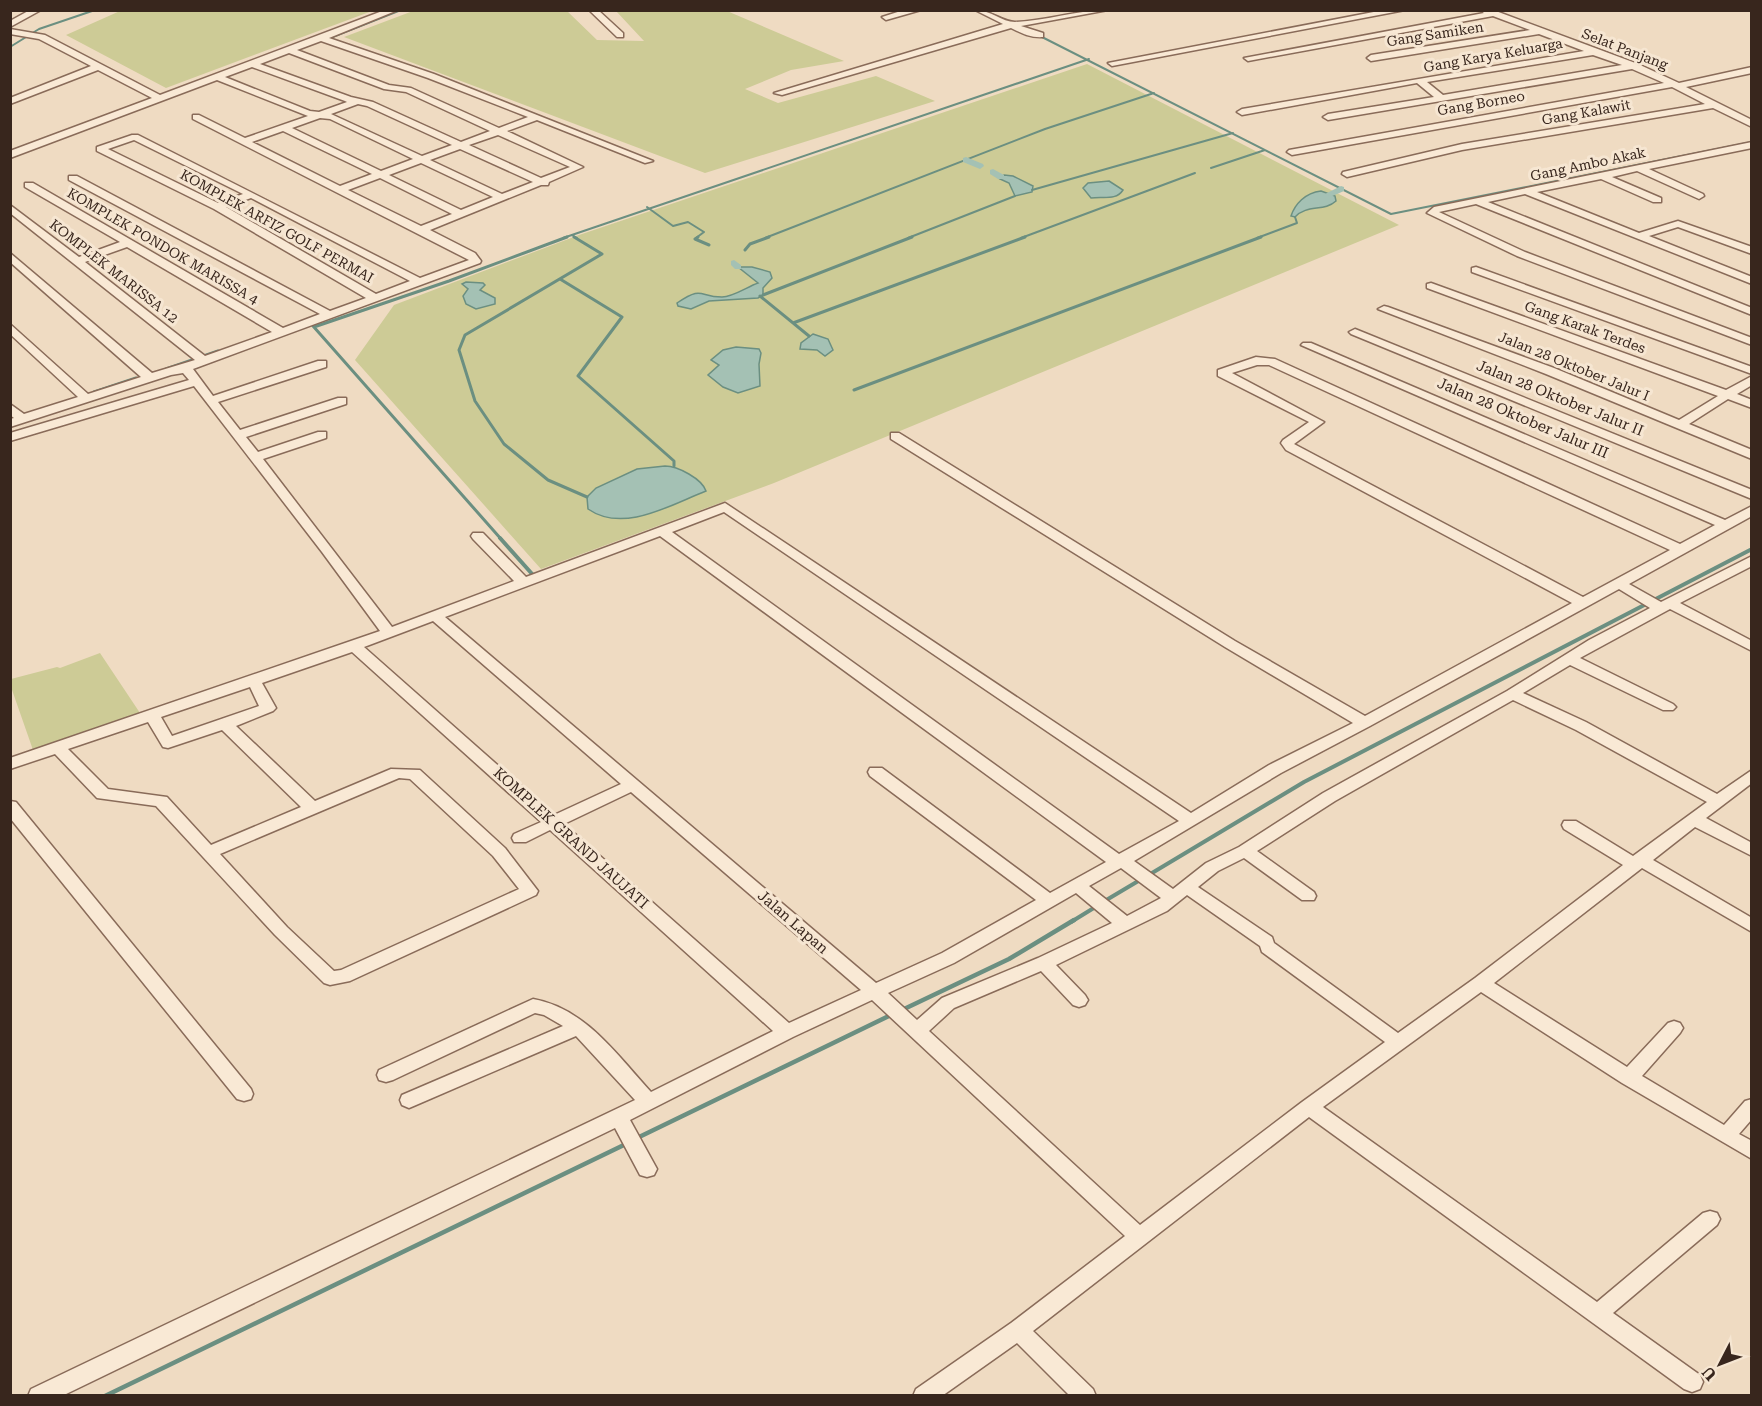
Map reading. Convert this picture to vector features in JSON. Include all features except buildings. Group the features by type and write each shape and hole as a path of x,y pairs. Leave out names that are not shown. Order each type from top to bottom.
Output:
{"street":[{"path":"12,29 37,10"},
{"path":"10,155 394,10"},
{"path":"593,10 620,35"},
{"path":"886,17 917,10"},
{"path":"979,10 1040,35"},
{"path":"779,93 1011,25 1104,10"},
{"path":"1112,63 1401,10"},
{"path":"1248,58 1489,12"},
{"name":"Selat Panjang","path":"1489,12 1635,66 1752,124"},
{"path":"12,29 37,35 158,98"},
{"name":"Gang Samiken","path":"1371,58 1540,31"},
{"path":"319,37 431,76 648,161"},
{"path":"287,49 387,87 399,87 578,168 421,230"},
{"name":"Gang Karya Keluarga","path":"1419,80 1596,52"},
{"path":"250,63 360,101 544,183"},
{"path":"1328,117 1635,66"},
{"path":"10,101 97,67"},
{"name":"Gang Borneo","path":"1292,152 1752,70"},
{"path":"215,76 308,113 332,117 503,198"},
{"path":"244,142 431,76"},
{"path":"1242,112 1419,80"},
{"name":"Gang Karya Keluarga","path":"1419,80 1440,97"},
{"name":"Gang Kalawit","path":"1347,174 1462,147 1714,105"},
{"path":"10,408 16,421 83,395 182,369 201,359 330,315 476,259 195,117"},
{"path":"339,190 537,117"},
{"path":"284,128 461,214"},
{"name":"KOMPLEK ARFIZ GOLF PERMAI","path":"251,194 135,137 100,149 218,207 375,298"},
{"name":"Gang Ambo Akak","path":"1752,145 1477,201 1432,213 1521,254 1752,342"},
{"path":"1638,168 1699,196"},
{"path":"1600,176 1657,200"},
{"name":"KOMPLEK PONDOK MARISSA 4","path":"73,178 330,315"},
{"name":"KOMPLEK PONDOK MARISSA 4","path":"29,185 281,332"},
{"path":"1525,191 1752,280"},
{"path":"218,207 251,194 420,282"},
{"path":"1477,201 1752,312"},
{"name":"KOMPLEK MARISSA 12","path":"10,208 201,359"},
{"path":"1639,236 1678,224 1752,251"},
{"path":"78,261 128,243"},
{"path":"10,256 150,378"},
{"path":"1476,270 1752,371"},
{"name":"Gang Karak Terdes","path":"1431,286 1752,404"},
{"name":"Jalan 28 Oktober Jalur I","path":"1384,309 1550,371 1752,454"},
{"path":"10,327 83,395"},
{"name":"Jalan 28 Oktober Jalur II","path":"1355,332 1752,495"},
{"name":"Jalan 28 Oktober Jalur III","path":"1307,345 1724,524"},
{"path":"1583,603 1290,447 1287,443 1318,422 1222,373 1256,361 1271,362 1679,549"},
{"path":"212,400 322,364"},
{"path":"182,369 191,373 389,633"},
{"path":"1680,425 1752,380"},
{"path":"10,437 196,382"},
{"path":"238,435 342,401"},
{"path":"255,457 322,435"},
{"path":"895,436 1230,644 1365,723"},
{"path":"10,764 354,646 718,509 729,507 1191,821"},
{"path":"39,1395 623,1123 647,1101 787,1032 948,958 1191,821 1275,769 1365,723 1752,510"},
{"path":"662,531 1120,861 1139,874 1267,944 1399,1043"},
{"path":"478,536 524,583"},
{"path":"912,1028 948,1003 1044,963 1122,922 1175,892 1212,867 1245,851 1329,797 1512,694 1568,658 1661,605 1752,560"},
{"path":"1618,583 1752,646"},
{"name":"Jalan Lapan","path":"435,616 876,993 1142,1238"},
{"name":"KOMPLEK GRAND JAUJATI","path":"354,646 787,1032"},
{"path":"1568,658 1668,707"},
{"path":"152,715 168,743 225,724 268,708 254,681"},
{"path":"1512,694 1581,726 1718,801"},
{"path":"225,724 314,809"},
{"path":"57,747 103,794 161,801 281,931 324,973 336,979 530,891 499,852 414,774 398,773 209,852"},
{"path":"876,772 1049,901"},
{"path":"928,1394 1142,1238 1309,1107 1481,983 1636,861 1748,781"},
{"path":"520,838 632,785"},
{"path":"10,806 244,1094"},
{"path":"1694,819 1752,850"},
{"path":"1570,825 1752,926"},
{"path":"1245,851 1308,896"},
{"path":"1077,885 1122,922"},
{"path":"1044,963 1079,1000"},
{"path":"1481,983 1629,1078 1752,1151"},
{"path":"386,1075 533,1006 544,1006 579,1027 647,1101"},
{"path":"409,1100 579,1027"},
{"path":"1629,1078 1674,1028"},
{"path":"1726,1135 1752,1106"},
{"path":"1309,1107 1692,1382"},
{"path":"623,1123 643,1162"},
{"path":"1597,1314 1710,1219"},
{"path":"1018,1330 1085,1395"}],"shaded area":[{"path":"120,11 372,11 166,88 66,35"},
{"path":"413,11 567,11 597,40 644,41 616,11 727,11 844,61 791,70 745,89 778,103 876,76 935,101 705,173 344,37"},
{"path":"1087,64 1399,225 774,483 541,569 355,360 394,305 579,235"},
{"path":"1004,175 1013,176 1033,186 1032,192 1015,196 1009,183 1000,179"},
{"path":"1109,181 1123,190 1117,196 1091,198 1083,188 1088,183"},
{"path":"1321,191 1335,196 1336,201 1305,211 1295,217 1291,216 1295,207 1302,200 1310,194"},
{"path":"738,267 752,267 770,272 772,278 763,288 763,295 758,298 709,301 691,309 678,306 677,303 692,294 726,297 758,283"},
{"path":"466,282 483,283 485,285 480,290 495,298 495,304 476,309 466,304 463,296 468,289 462,284"},
{"path":"813,334 828,339 833,350 825,356 817,350 800,349 801,343"},
{"path":"736,347 759,349 761,353 760,386 738,393 723,387 708,375 719,365 711,360 723,350"},
{"path":"665,466 689,474 704,486 706,491 663,509 632,518 617,519 602,516 588,509 587,497 596,488 637,469"},
{"path":"100,653 140,713 33,750 11,687 11,679 60,668"}],"waterway":[{"path":"10,47 39,29 95,10"},
{"path":"330,38 401,10"},
{"path":"983,10 1007,21"},
{"path":"1038,35 1087,60"},
{"path":"649,209 1087,60"},
{"path":"1087,60 1153,93"},
{"path":"765,238 1045,129 1153,93"},
{"path":"1153,93 1232,133"},
{"path":"1032,190 1232,133"},
{"path":"1232,133 1265,150"},
{"path":"1265,150 1391,214 1752,142"},
{"path":"1211,168 1265,150"},
{"path":"966,160 980,166"},
{"path":"993,172 1001,177"},
{"path":"1021,238 1195,173"},
{"path":"1330,194 1341,189"},
{"path":"908,238 1015,196"},
{"path":"563,238 649,209"},
{"path":"649,209 673,226 688,222 704,232 696,238"},
{"path":"1257,238 1297,223 1295,217"},
{"path":"572,235 577,238"},
{"path":"314,327 449,281 567,237"},
{"path":"574,237 602,254 465,335 459,350 475,401 504,444 548,480 587,497"},
{"path":"698,237 695,239 709,245"},
{"path":"745,250 750,244 769,237"},
{"path":"763,295 912,237"},
{"path":"793,323 1025,237"},
{"path":"854,390 1261,237"},
{"path":"734,263 738,267"},
{"path":"560,279 622,317 578,376 674,461 674,466"},
{"path":"760,296 793,323"},
{"path":"793,323 809,336"},
{"path":"313,326 501,539"},
{"path":"166,369 218,351"},
{"path":"94,392 136,378"},
{"path":"500,538 533,575"},
{"path":"1147,876 1304,782 1752,549"},
{"path":"1103,902 1140,880"},
{"path":"1071,922 1097,906"},
{"path":"902,1010 1009,959 1074,920"},
{"path":"635,1139 893,1014"},
{"path":"105,1396 628,1143"}]}
